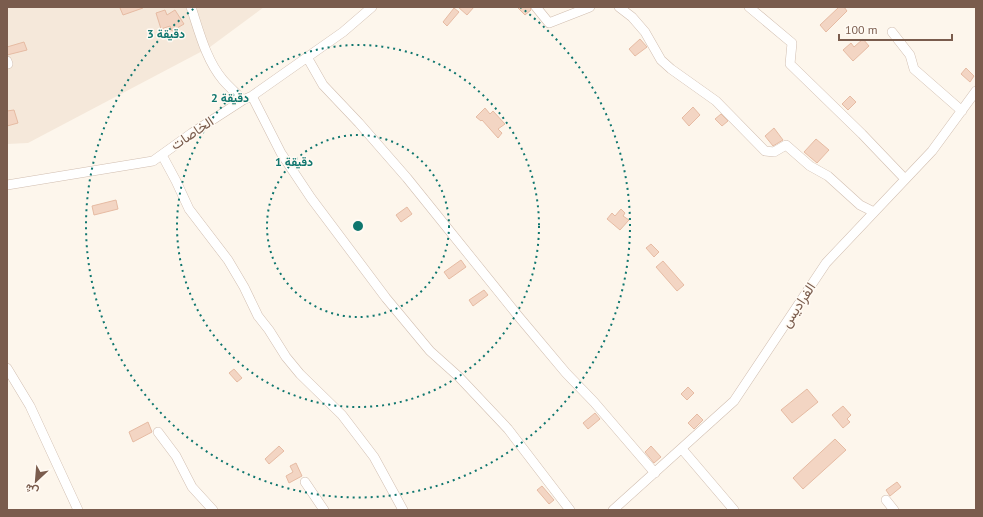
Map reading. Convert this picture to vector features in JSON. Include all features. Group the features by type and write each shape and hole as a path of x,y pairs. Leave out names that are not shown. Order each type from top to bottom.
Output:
{"street":[{"path":"191,7 212,63 223,79 243,100"},
{"name":"الخاصات","path":"7,185 153,161 192,133 243,100 252,96 343,32 372,7"},
{"path":"536,7 549,23 590,7"},
{"path":"619,7 632,17 645,32 661,60 716,101 765,151 774,152 786,145 810,166 828,176 860,205 874,212"},
{"path":"749,7 792,43 790,64 862,134 905,179"},
{"path":"892,32 910,55 914,69 962,110"},
{"path":"307,57 323,85 359,123 407,178 566,373 594,402 655,473"},
{"name":"الفراديس","path":"613,510 734,401 826,263 932,151 962,110 973,102 976,91"},
{"path":"252,96 281,153 311,198 386,298 430,351 459,377 508,429 570,510"},
{"path":"162,155 189,210 228,260 244,287 258,316 270,330 286,357 300,374 342,415 374,457 403,510"},
{"path":"7,368 30,406 78,510"},
{"path":"158,432 176,456 192,488 212,510"},
{"path":"682,449 734,510"},
{"path":"305,482 324,510"},
{"path":"886,500 894,510"}],"shaded area":[{"path":"7,7 264,7 210,47 28,143 7,144"}],"building":[{"path":"458,7 474,7 467,15"},
{"path":"517,7 530,7 531,10 525,15"},
{"path":"839,7 844,7 847,11 826,32 820,25"},
{"path":"120,8 143,8 123,15"},
{"path":"454,8 459,12 447,26 443,22"},
{"path":"165,10 167,15 175,10 184,24 172,31 170,26 161,29 156,13"},
{"path":"640,39 647,47 635,56 629,49"},
{"path":"863,39 869,46 853,61 843,50 851,43 854,47"},
{"path":"24,42 27,50 7,55 7,47"},
{"path":"966,68 974,76 970,82 961,74"},
{"path":"850,96 856,102 848,110 842,104"},
{"path":"693,107 700,115 689,126 682,118"},
{"path":"485,108 490,114 493,111 505,124 498,129 502,133 498,138 482,120 481,121 476,117"},
{"path":"14,110 18,123 7,126 7,111"},
{"path":"721,114 728,121 722,126 715,119"},
{"path":"774,128 783,140 773,146 765,136"},
{"path":"816,139 829,150 817,163 804,152"},
{"path":"116,200 118,209 94,215 92,206"},
{"path":"407,207 412,214 401,222 396,215"},
{"path":"621,209 625,213 623,216 629,220 620,230 607,219 612,213 615,216"},
{"path":"651,244 659,252 654,257 646,248"},
{"path":"461,260 466,267 449,279 444,272"},
{"path":"663,261 684,285 677,291 656,267"},
{"path":"484,290 488,295 473,306 469,300"},
{"path":"234,369 242,378 237,382 229,373"},
{"path":"688,387 694,393 687,400 681,394"},
{"path":"807,389 818,402 792,423 781,410"},
{"path":"843,406 851,415 847,419 850,422 843,428 832,415"},
{"path":"595,413 600,419 588,429 583,423"},
{"path":"697,414 703,420 694,429 688,423"},
{"path":"148,422 152,432 133,442 129,432"},
{"path":"835,439 846,450 803,489 793,478"},
{"path":"279,446 284,451 269,464 265,459"},
{"path":"651,446 661,457 654,463 645,452"},
{"path":"296,463 302,476 289,483 286,476 293,472 290,466"},
{"path":"897,482 901,487 890,496 886,490"},
{"path":"542,486 554,500 549,504 537,490"}]}
